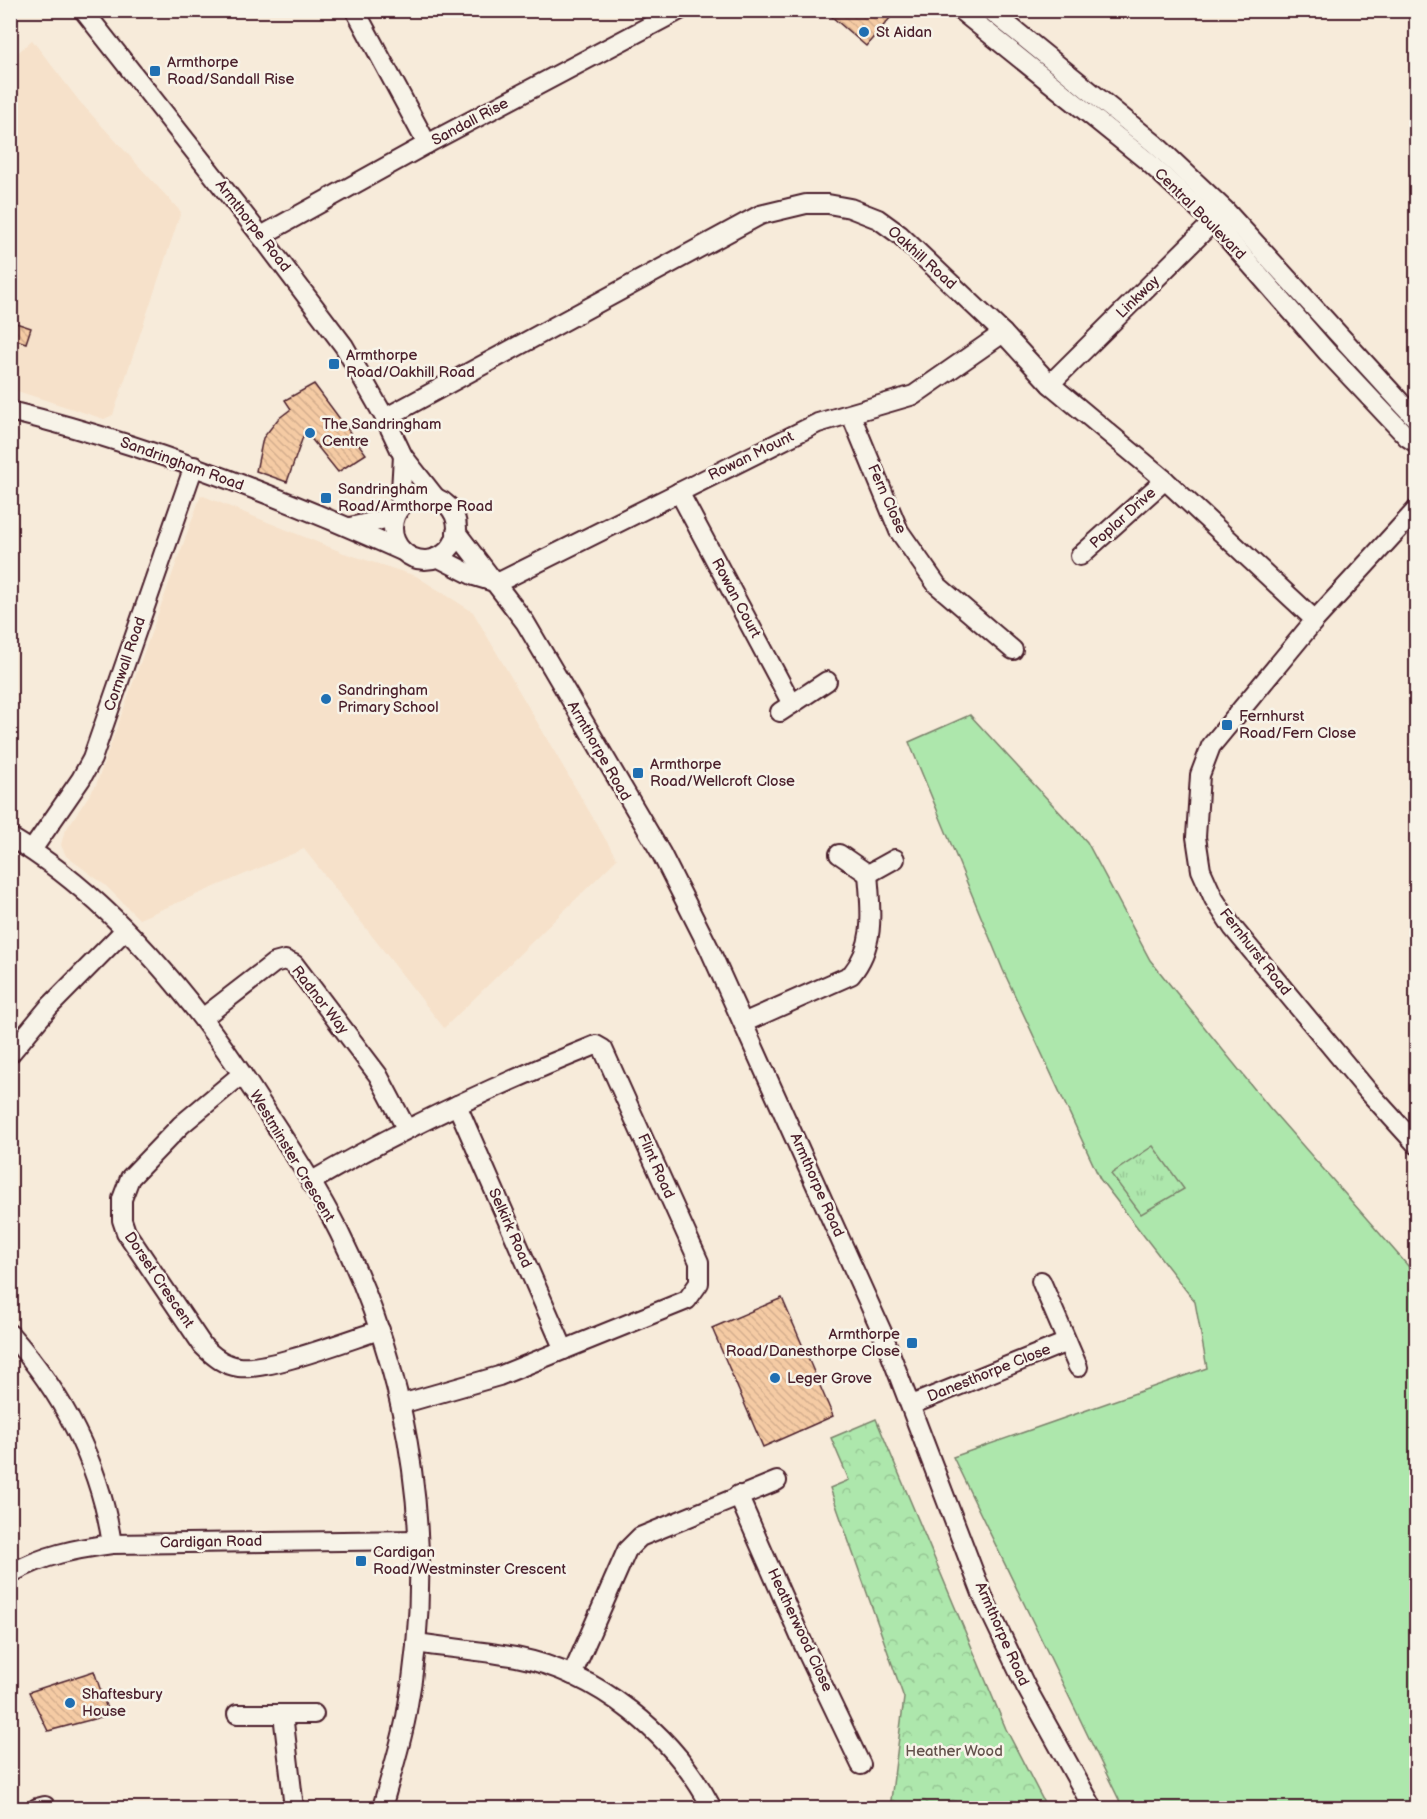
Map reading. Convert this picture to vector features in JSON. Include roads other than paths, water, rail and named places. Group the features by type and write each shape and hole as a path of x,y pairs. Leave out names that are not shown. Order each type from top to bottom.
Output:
{"street":[{"name":"Armthorpe Road","path":"83,10 261,236 344,346 386,418 403,456 436,498"},
{"path":"355,10 427,144"},
{"name":"Sandall Rise","path":"261,236 427,144 680,10"},
{"name":"Central Boulevard","path":"960,10 1052,72"},
{"name":"Central Boulevard","path":"990,10 1146,160 1219,216 1342,339 1416,419"},
{"name":"Oakhill Road","path":"386,418 760,215 806,204 850,208 878,219 900,235 1003,333 1050,384 1165,480 1315,620"},
{"name":"Central Boulevard","path":"1219,216 1327,352 1407,437 1416,443"},
{"name":"Linkway","path":"1050,384 1219,216"},
{"name":"Rowan Mount","path":"497,582 818,423 914,395 1003,333"},
{"path":"1327,352 1342,339"},
{"name":"Sandringham Road","path":"10,411 85,429 194,466 350,527 402,551"},
{"name":"Fern Close","path":"851,415 899,531 937,585 1013,650"},
{"name":"Armthorpe Road","path":"397,512 403,456"},
{"name":"Cornwall Road","path":"32,850 81,779 92,759 194,466"},
{"name":"Poplar Drive","path":"1080,556 1165,480"},
{"name":"Rowan Court","path":"679,492 786,708 827,681"},
{"path":"350,527 397,512 409,500 420,496 436,498 447,505 454,517 456,532 451,545 437,557 427,560 413,558 402,551 395,540 397,512"},
{"name":"Fernhurst Road","path":"1416,510 1315,620 1210,746 1200,775 1196,800 1196,837 1201,870 1214,899 1233,928 1367,1090 1416,1144"},
{"name":"Armthorpe Road","path":"456,532 497,582 525,622 661,853 745,1022 882,1332 984,1599 1026,1687 1093,1809"},
{"path":"437,557 474,576 497,582"},
{"name":"Westminster Crescent","path":"10,837 32,850 76,883 163,969 204,1017 312,1181 359,1275 380,1330 401,1404 416,1490 419,1589 416,1643 406,1716 382,1809"},
{"path":"839,854 868,874"},
{"path":"868,874 895,859"},
{"path":"745,1022 851,975 856,969 868,948 871,918 868,874"},
{"path":"10,1054 49,1007 124,931"},
{"name":"Radnor Way","path":"204,1017 274,963 285,960 294,964 378,1075 406,1128"},
{"name":"Flint Road","path":"312,1181 406,1128 517,1076 596,1045 603,1049 699,1262 699,1283 687,1299 500,1376 401,1404"},
{"name":"Dorset Crescent","path":"242,1074 181,1125 130,1178 122,1199 122,1220 126,1232 203,1346 216,1359 229,1365 240,1367 276,1362 380,1330"},
{"name":"Selkirk Road","path":"457,1106 564,1350"},
{"name":"Danesthorpe Close","path":"1041,1281 1078,1366"},
{"path":"10,1334 33,1360 61,1400 86,1447 99,1482 112,1544"},
{"name":"Danesthorpe Close","path":"911,1405 1067,1342"},
{"path":"572,1676 627,1550 640,1537 658,1527 777,1481"},
{"name":"Heatherwood Close","path":"738,1495 805,1648 821,1677 861,1765"},
{"name":"Cardigan Road","path":"10,1574 34,1561 70,1549 112,1544 418,1540"},
{"path":"416,1643 517,1657 572,1676 625,1705 662,1738 687,1769 712,1809"},
{"path":"237,1714 314,1714"},
{"path":"283,1714 294,1809"}],"place":[{"name":"St Aidan","path":"864,32"},
{"name":"Armthorpe Road/Sandall Rise","path":"155,71"},
{"name":"Armthorpe Road/Oakhill Road","path":"334,364"},
{"name":"The Sandringham Centre","path":"310,433"},
{"name":"Sandringham Road/Armthorpe Road","path":"326,498"},
{"name":"Sandringham Primary School","path":"326,699"},
{"name":"Fernhurst Road/Fern Close","path":"1227,725"},
{"name":"Armthorpe Road/Wellcroft Close","path":"638,773"},
{"name":"Armthorpe Road/Danesthorpe Close","path":"912,1343"},
{"name":"Leger Grove","path":"775,1378"},
{"name":"Cardigan Road/Westminster Crescent","path":"361,1561"},
{"name":"Shaftesbury House","path":"70,1703"}],"park label":[{"name":"Heather Wood","path":"954,1751"}]}
